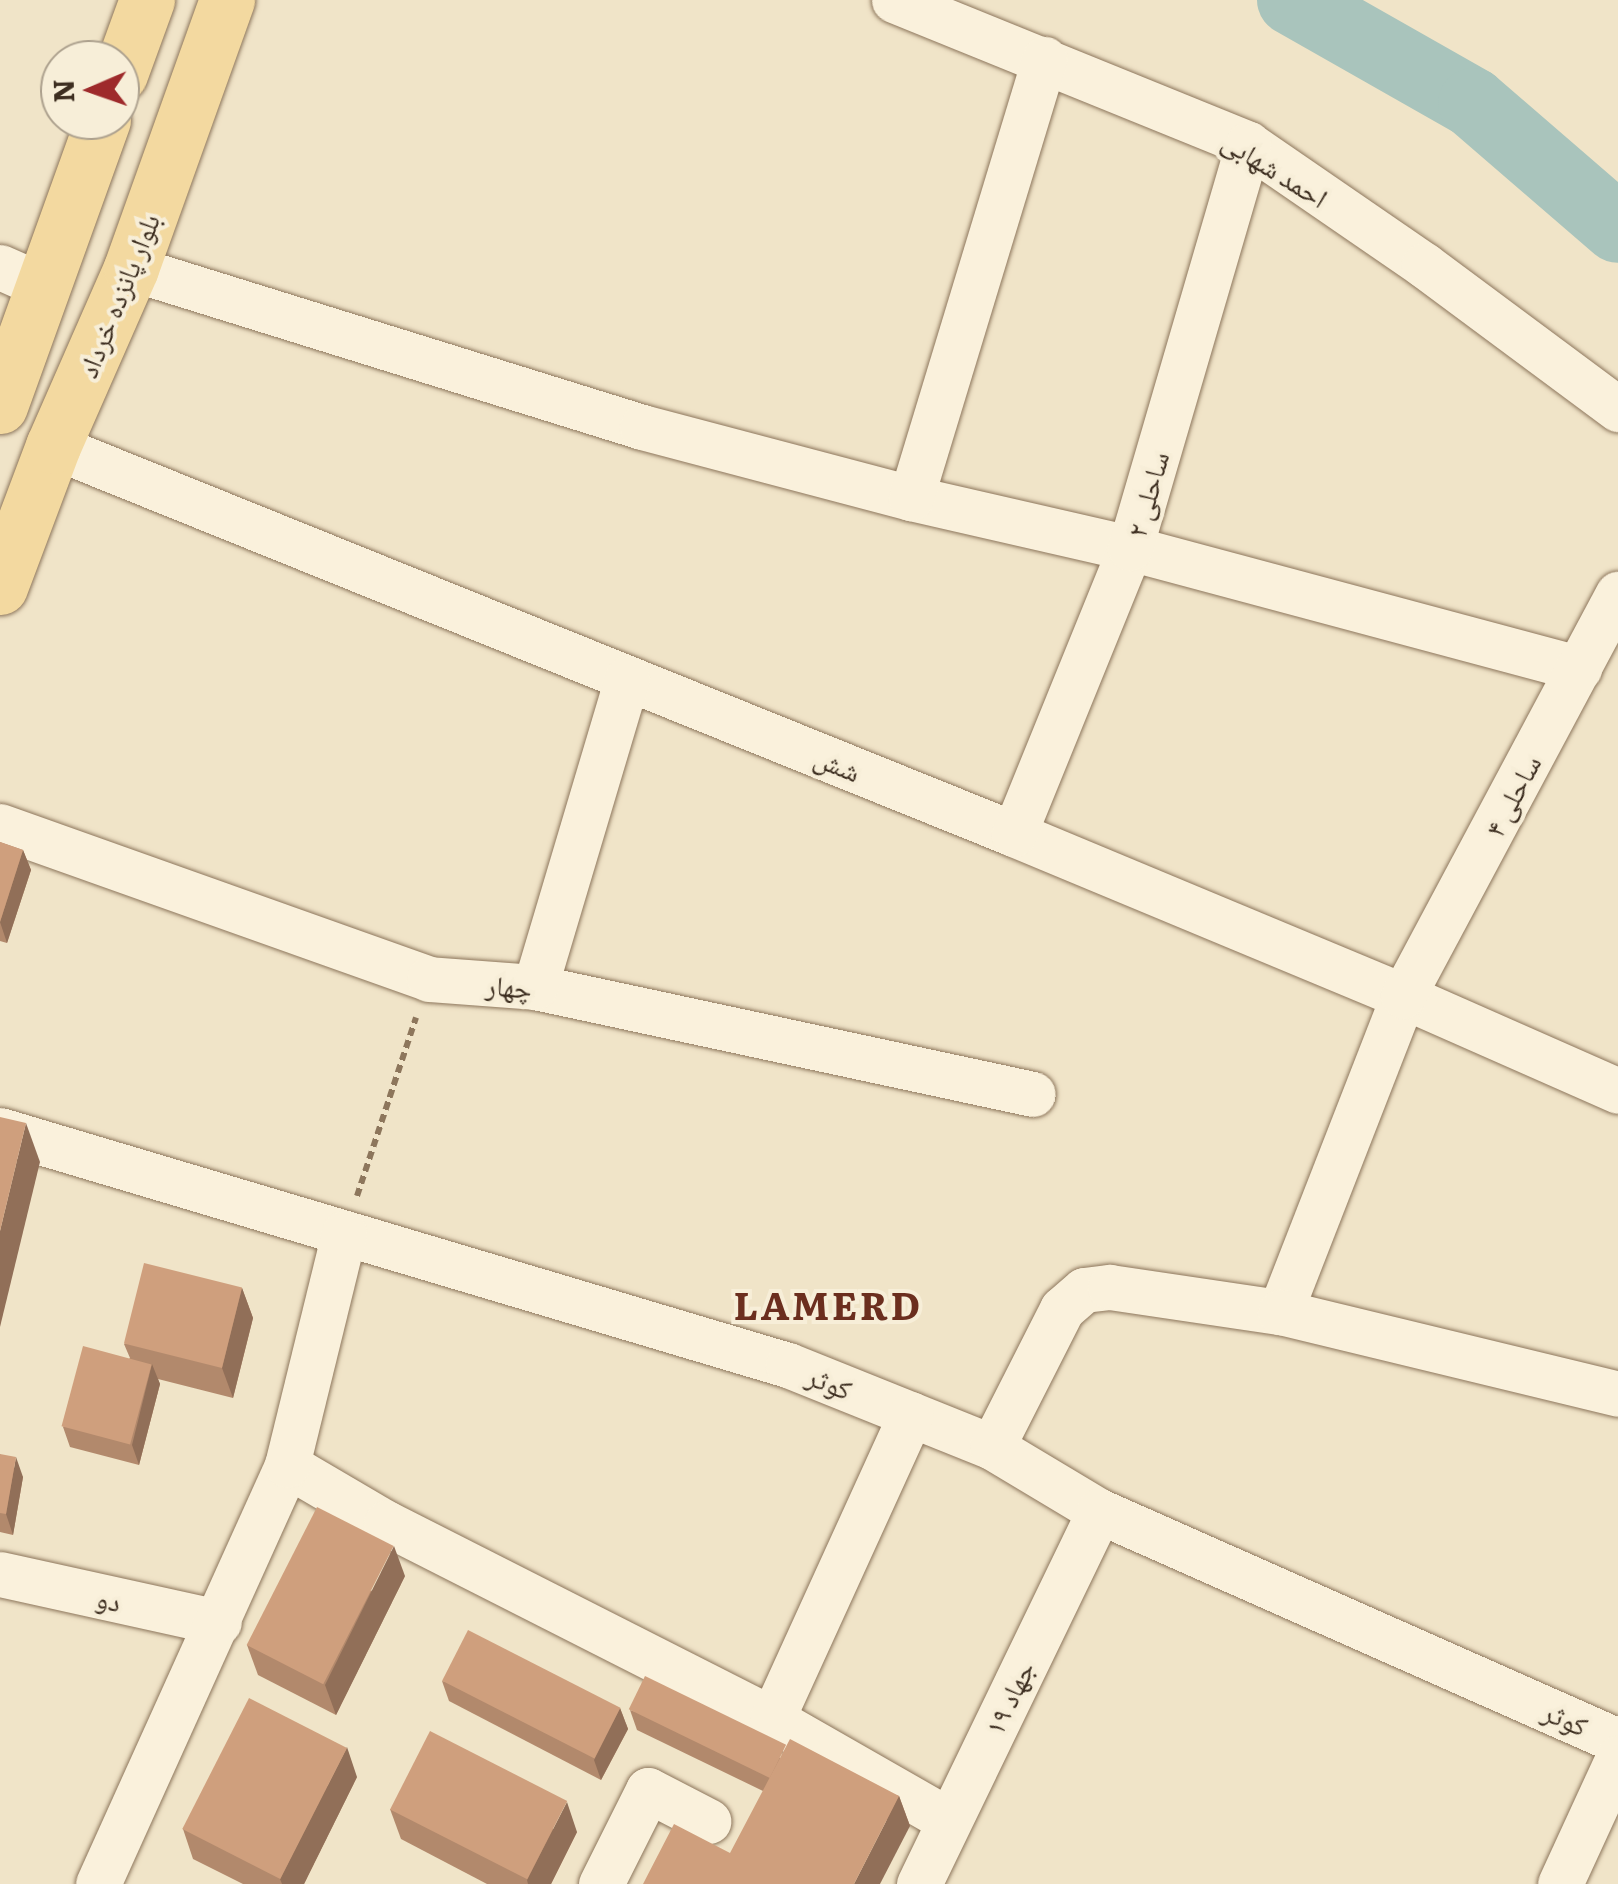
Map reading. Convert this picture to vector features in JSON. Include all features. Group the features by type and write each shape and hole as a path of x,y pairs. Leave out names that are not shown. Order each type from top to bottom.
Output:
{"main road":[{"path":"132,40 147,0"},
{"name":"بلوار پانزده خرداد","path":"0,587 54,446 131,268 226,0"},
{"path":"0,406 22,277 94,140"}],"street":[{"name":"احمد شهابی","path":"894,0 1248,144 1424,265 1618,409"},
{"path":"910,498 1044,58"},
{"name":"ساحلی ۲","path":"1014,834 1130,548 1248,144"},
{"path":"131,268 642,427 910,498 1130,548 1578,668"},
{"name":"شش","path":"54,446 1014,834 1404,996 1618,1091"},
{"name":"ساحلی ۴","path":"1280,1312 1404,996 1618,594"},
{"path":"536,987 627,678"},
{"name":"چهار","path":"0,826 429,979 536,987 1033,1094"},
{"name":"کوثر","path":"0,1130 788,1364 992,1447 1099,1511 1618,1741"},
{"path":"98,1884 287,1465 344,1234"},
{"path":"992,1447 1062,1309 1084,1290 1110,1287 1280,1312 1618,1394"},
{"path":"772,1720 911,1414"},
{"path":"287,1465 386,1523 772,1720 948,1820"},
{"name":"جهاد ۱۹","path":"918,1884 1099,1511"},
{"name":"دو","path":"0,1574 219,1622"},
{"path":"1560,1884 1618,1758"},
{"path":"601,1884 648,1790 708,1821"}],"path":[{"path":"344,1234 429,979"}],"building":[{"path":"0,842 23,850 0,922"},
{"path":"0,1117 26,1123 0,1231"},
{"path":"144,1263 242,1287 222,1368 124,1344"},
{"path":"83,1346 152,1364 130,1445 62,1426"},
{"path":"0,1454 16,1457 6,1514 0,1513"},
{"path":"317,1507 394,1546 323,1684 247,1645"},
{"path":"468,1630 620,1708 594,1758 442,1681"},
{"path":"645,1676 786,1745 770,1778 629,1709"},
{"path":"249,1698 347,1748 280,1879 182,1829"},
{"path":"430,1731 567,1801 527,1879 390,1809"},
{"path":"790,1739 899,1796 854,1884 643,1884 674,1824 730,1853"}],"waterway":[{"path":"1292,0 1473,103 1618,228"}],"district":[{"name":"LAMERD","path":"828,1304"}]}
